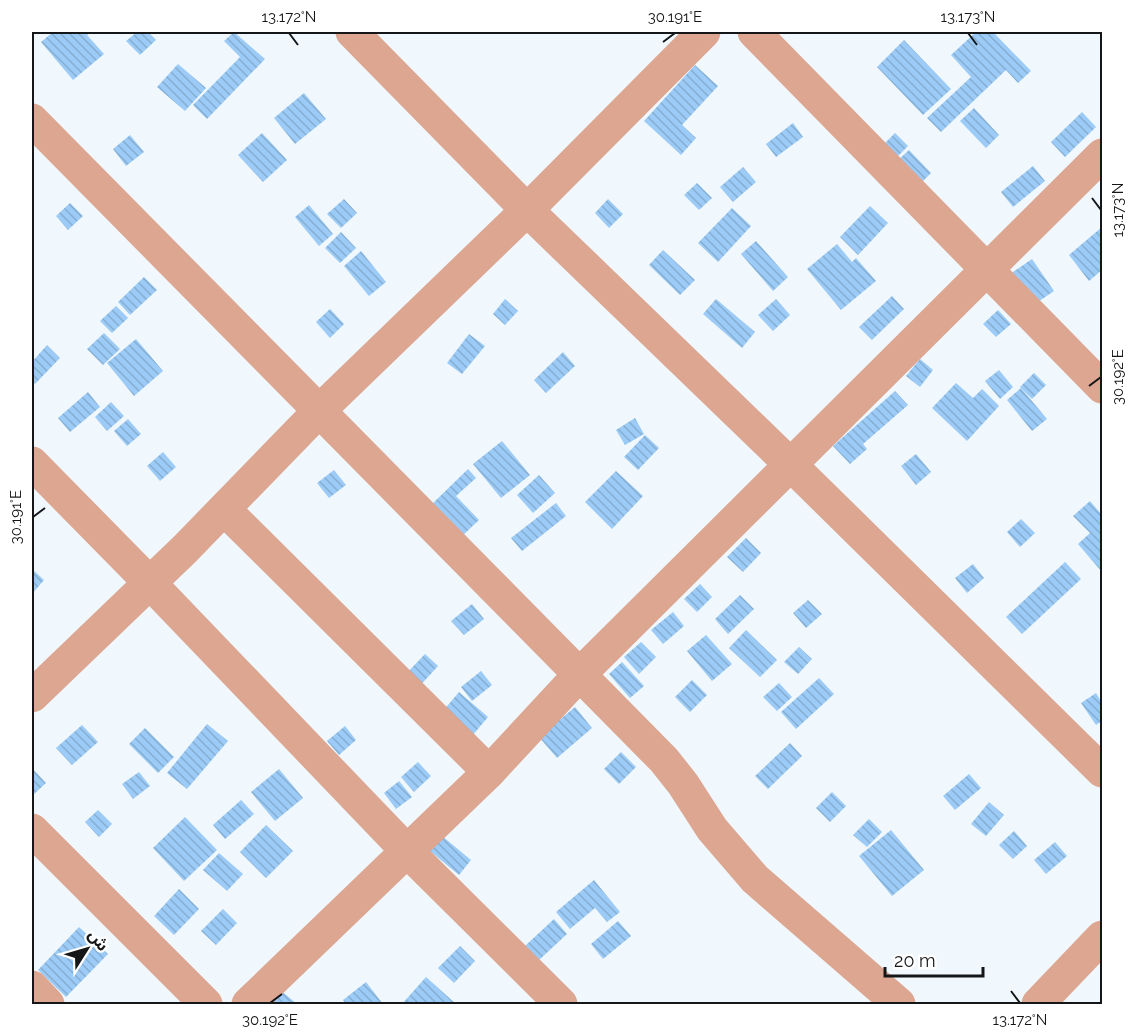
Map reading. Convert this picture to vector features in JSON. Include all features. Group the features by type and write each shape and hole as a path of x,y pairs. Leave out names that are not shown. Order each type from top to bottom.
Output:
{"street":[{"path":"352,32 527,210 791,465 1102,771"},
{"path":"32,696 150,583 320,410 527,210 704,32"},
{"path":"754,32 1102,387"},
{"path":"32,120 664,760 683,784 712,829 755,879 899,1005"},
{"path":"248,1005 489,772 580,674 1102,155"},
{"path":"32,463 408,852 561,1005"},
{"path":"224,509 489,772"},
{"path":"32,830 206,1005"},
{"path":"1038,1005 1102,937"},
{"path":"32,987 48,1005"}],"building":[{"path":"53,32 91,32 87,35 104,54 73,80 41,42"},
{"path":"137,32 148,32 156,40 140,55 126,41"},
{"path":"234,32 265,59 207,119 193,105 240,57 224,41"},
{"path":"976,32 993,32 1031,71 1018,83 1006,70 941,132 927,118 971,77 951,55"},
{"path":"904,40 951,89 923,115 877,67"},
{"path":"178,64 206,88 185,111 157,87"},
{"path":"695,65 718,86 682,125 696,138 681,155 644,121"},
{"path":"304,93 326,119 295,144 274,118"},
{"path":"974,108 999,135 986,148 960,121"},
{"path":"1082,112 1096,127 1065,157 1051,142"},
{"path":"793,123 803,137 776,157 766,144"},
{"path":"262,133 287,160 263,182 238,155"},
{"path":"895,133 908,146 890,164 877,151"},
{"path":"130,135 144,152 126,166 113,149"},
{"path":"909,150 931,173 917,187 895,163"},
{"path":"1033,166 1045,181 1013,207 1001,192"},
{"path":"743,167 756,182 733,202 720,187"},
{"path":"697,183 712,198 699,210 684,195"},
{"path":"344,199 357,213 341,228 327,214"},
{"path":"608,199 623,214 609,228 595,213"},
{"path":"70,203 83,216 68,230 56,216"},
{"path":"309,205 333,234 319,246 295,217"},
{"path":"870,206 888,223 858,255 840,237"},
{"path":"732,208 751,226 718,262 698,243"},
{"path":"1102,227 1102,270 1089,281 1069,255"},
{"path":"341,232 356,248 340,263 325,248"},
{"path":"756,241 788,277 773,291 741,254"},
{"path":"837,244 852,262 856,258 876,281 841,310 807,269"},
{"path":"663,250 695,280 680,295 649,265"},
{"path":"361,251 386,282 369,296 344,266"},
{"path":"1032,259 1054,291 1029,308 1007,276"},
{"path":"144,277 157,290 130,315 118,302"},
{"path":"892,296 904,309 872,340 859,327"},
{"path":"505,299 518,311 505,325 493,314"},
{"path":"716,299 755,332 742,348 703,314"},
{"path":"776,299 790,315 773,331 758,315"},
{"path":"116,306 128,318 112,333 100,321"},
{"path":"330,309 344,324 330,338 316,322"},
{"path":"998,310 1011,324 996,337 983,324"},
{"path":"104,333 120,349 103,365 87,349"},
{"path":"469,334 485,346 462,374 447,363"},
{"path":"136,339 163,371 134,396 107,363"},
{"path":"47,345 60,358 35,384 32,381 32,362"},
{"path":"563,352 575,366 546,393 534,380"},
{"path":"920,359 933,370 920,387 906,376"},
{"path":"999,370 1013,387 1000,399 985,381"},
{"path":"1034,373 1046,385 1032,399 1020,387"},
{"path":"956,383 973,398 982,389 999,406 967,441 932,408"},
{"path":"1021,388 1047,419 1032,431 1007,400"},
{"path":"895,391 908,405 863,444 867,449 850,464 833,446"},
{"path":"88,392 100,407 70,432 58,418"},
{"path":"111,402 124,416 107,431 95,417"},
{"path":"635,418 644,434 625,445 616,430"},
{"path":"128,419 141,434 127,446 114,431"},
{"path":"645,435 659,448 638,470 624,457"},
{"path":"502,441 530,475 501,498 473,464"},
{"path":"163,452 176,467 160,481 147,466"},
{"path":"916,454 931,472 916,485 901,466"},
{"path":"468,469 476,478 456,496 479,520 461,537 430,506"},
{"path":"334,470 346,485 329,498 317,483"},
{"path":"616,471 643,496 612,529 585,502"},
{"path":"539,475 555,493 533,513 517,495"},
{"path":"1090,501 1102,515 1102,572 1078,544 1090,533 1073,516"},
{"path":"556,503 566,516 522,551 511,538"},
{"path":"1021,519 1035,533 1020,547 1007,532"},
{"path":"746,538 761,553 743,572 727,557"},
{"path":"1065,562 1081,579 1022,634 1006,617"},
{"path":"973,564 984,578 967,593 955,578"},
{"path":"32,569 44,580 32,594"},
{"path":"700,584 712,597 697,612 684,599"},
{"path":"740,595 754,609 728,634 715,619"},
{"path":"808,600 822,614 806,628 793,613"},
{"path":"472,604 484,619 464,635 451,621"},
{"path":"673,612 684,626 663,644 651,630"},
{"path":"746,630 777,660 760,677 729,648"},
{"path":"706,635 732,664 712,681 687,651"},
{"path":"641,642 656,657 639,674 624,657"},
{"path":"799,647 812,659 798,674 784,662"},
{"path":"425,654 438,666 417,689 403,677"},
{"path":"622,662 644,686 630,698 609,674"},
{"path":"481,671 492,685 472,701 461,687"},
{"path":"819,678 834,694 796,729 781,712"},
{"path":"692,680 707,695 690,712 675,697"},
{"path":"779,683 792,697 777,711 763,697"},
{"path":"459,692 488,717 472,736 443,711"},
{"path":"1096,693 1102,703 1102,721 1096,725 1081,703"},
{"path":"575,707 592,728 557,758 539,737"},
{"path":"207,724 228,741 187,789 167,773"},
{"path":"82,725 98,742 72,765 56,748"},
{"path":"345,726 356,740 339,755 327,741"},
{"path":"145,728 174,757 158,773 129,744"},
{"path":"790,743 802,756 768,789 755,776"},
{"path":"621,752 636,767 619,784 604,769"},
{"path":"418,762 431,776 414,792 401,777"},
{"path":"279,769 303,798 275,821 251,792"},
{"path":"32,770 46,783 32,796"},
{"path":"139,772 150,786 133,799 122,784"},
{"path":"969,774 981,788 955,810 943,796"},
{"path":"399,781 412,797 396,809 384,793"},
{"path":"832,792 846,806 830,822 816,808"},
{"path":"241,800 254,814 225,839 213,825"},
{"path":"989,802 1004,815 986,836 971,824"},
{"path":"98,810 112,824 99,837 85,822"},
{"path":"185,817 217,850 184,881 153,848"},
{"path":"869,819 882,832 867,847 853,835"},
{"path":"266,825 293,851 266,878 240,852"},
{"path":"891,830 924,870 892,896 859,856"},
{"path":"1014,831 1027,846 1013,859 999,845"},
{"path":"442,836 471,860 459,875 430,851"},
{"path":"1055,842 1067,856 1046,874 1034,860"},
{"path":"219,853 243,874 227,891 203,870"},
{"path":"594,880 620,912 607,922 595,908 570,929 556,912"},
{"path":"179,889 199,909 174,935 154,916"},
{"path":"223,909 237,923 216,945 201,931"},
{"path":"554,919 567,934 538,961 525,946"},
{"path":"618,921 631,936 603,959 591,944"},
{"path":"79,927 108,954 66,997 38,970"},
{"path":"460,946 475,961 454,983 438,968"},
{"path":"426,977 456,1004 402,1004"},
{"path":"366,982 383,1004 346,1004 343,1000"},
{"path":"280,990 297,1004 268,1004"}]}
